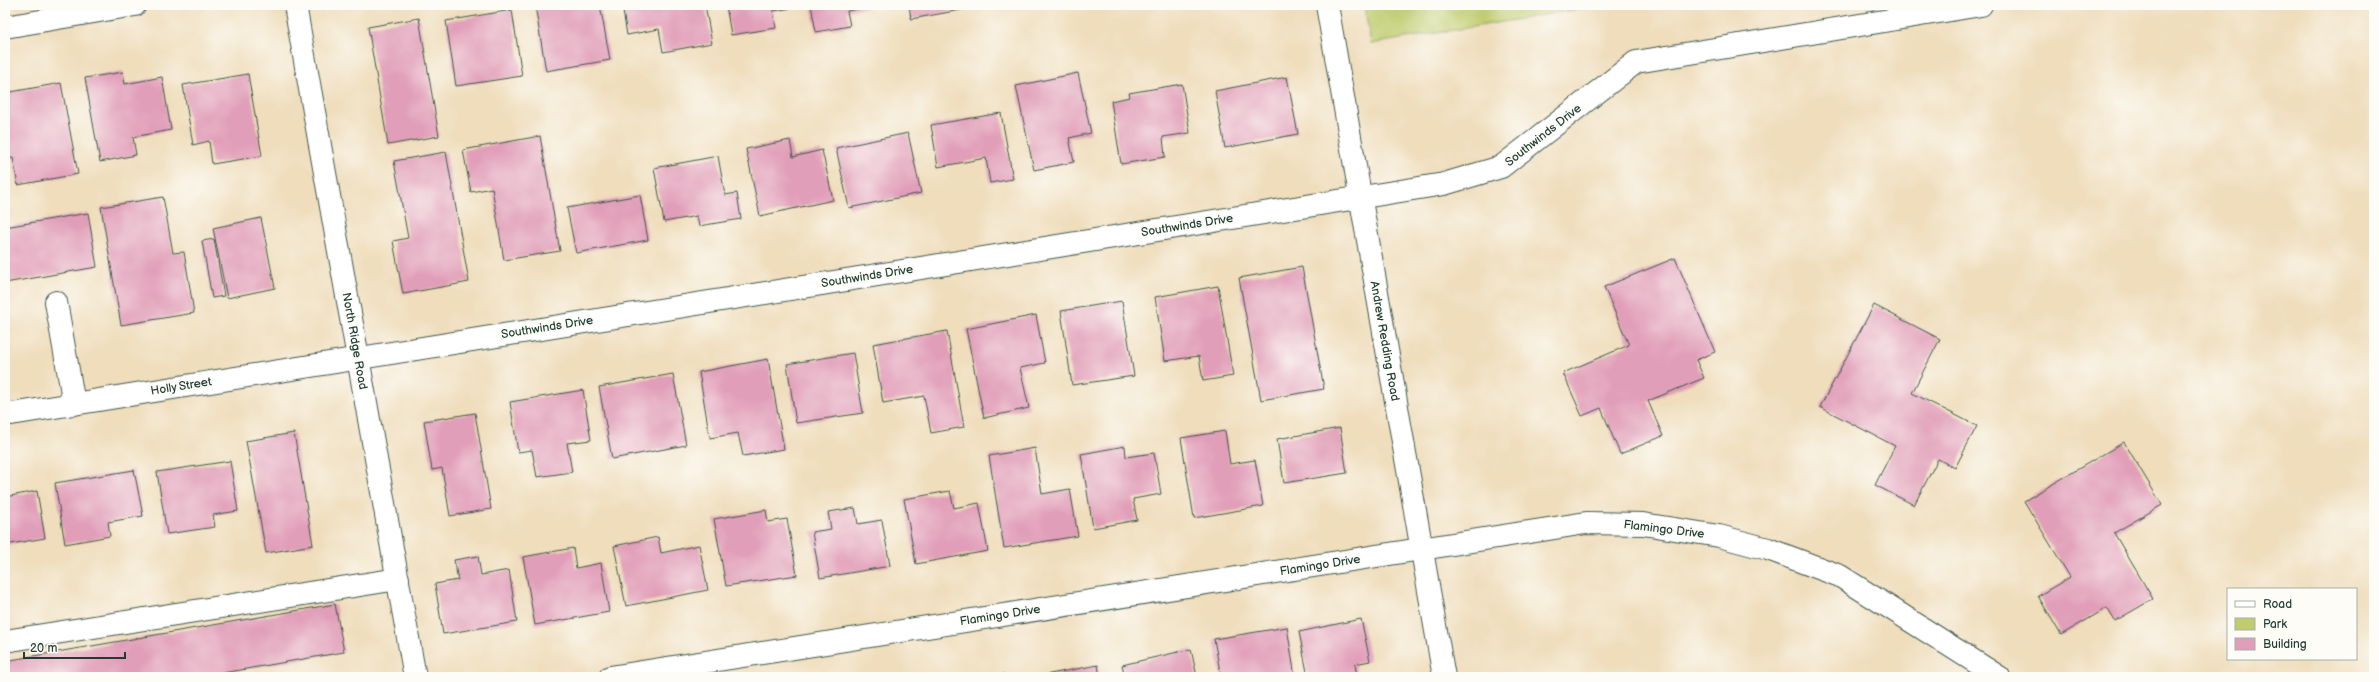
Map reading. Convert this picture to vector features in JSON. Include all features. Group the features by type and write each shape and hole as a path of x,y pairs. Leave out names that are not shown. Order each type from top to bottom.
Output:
{"street":[{"path":"5,27 135,5"},
{"name":"North Ridge Road","path":"295,5 415,677"},
{"name":"Andrew Redding Road","path":"1327,5 1444,677"},
{"name":"Southwinds Drive","path":"358,358 1444,184 1501,167 1636,62 1981,5"},
{"path":"56,302 74,404"},
{"name":"Holly Street","path":"5,415 358,358"},
{"name":"Flamingo Drive","path":"610,677 1586,523 1643,524 1719,536 1768,549 1840,576 1999,677"},
{"path":"5,641 398,579"}],"green space":[{"path":"1364,5 1604,5 1371,44"}],"building":[{"path":"535,5 600,5 610,60 546,71"},
{"path":"622,5 705,5 712,43 663,52 659,29 627,35"},
{"path":"726,5 792,5 792,8 773,11 776,28 731,35"},
{"path":"811,5 876,6 847,11 850,26 816,32"},
{"path":"909,5 983,5 983,6 911,19"},
{"path":"512,10 522,76 456,86 446,21"},
{"path":"419,18 439,136 388,145 368,27"},
{"path":"123,72 125,84 162,77 171,130 133,137 136,155 100,162 85,78"},
{"path":"1078,73 1091,133 1069,138 1074,162 1034,170 1016,86"},
{"path":"248,74 262,156 212,164 209,141 193,145 183,85"},
{"path":"1287,77 1298,134 1225,148 1215,91"},
{"path":"61,83 78,174 18,185 13,158 5,159 5,93"},
{"path":"1182,84 1190,133 1163,137 1165,157 1121,164 1111,101 1130,97 1129,93"},
{"path":"1001,113 1013,179 990,183 986,158 938,167 931,125"},
{"path":"908,133 921,193 849,208 836,148"},
{"path":"540,136 560,251 504,260 492,188 471,192 463,150"},
{"path":"790,140 793,157 822,150 833,200 760,216 746,149"},
{"path":"446,152 469,282 403,294 393,241 408,238 394,161"},
{"path":"718,156 725,195 737,193 741,219 699,226 697,216 664,222 654,168"},
{"path":"640,195 648,240 576,253 567,208"},
{"path":"163,197 173,253 184,252 194,313 121,325 101,207"},
{"path":"88,213 97,267 5,283 5,227"},
{"path":"261,218 275,288 227,298 213,228"},
{"path":"214,239 224,296 212,298 202,241"},
{"path":"1675,258 1715,352 1696,360 1704,378 1648,401 1663,436 1620,454 1601,408 1582,416 1563,373 1629,345 1604,287"},
{"path":"1302,267 1324,389 1261,400 1239,278"},
{"path":"1218,286 1233,376 1203,381 1199,356 1165,361 1155,297"},
{"path":"1122,301 1134,376 1072,385 1061,311"},
{"path":"1874,305 1940,339 1912,393 1977,426 1955,468 1938,459 1914,505 1875,485 1895,446 1820,407"},
{"path":"1036,315 1045,363 1020,368 1029,408 984,418 966,329"},
{"path":"947,331 964,427 931,433 924,396 883,403 873,344"},
{"path":"853,353 863,413 796,423 787,364"},
{"path":"768,359 784,449 743,456 738,433 710,438 699,372"},
{"path":"673,374 686,445 612,459 599,387"},
{"path":"583,390 591,440 567,443 572,472 537,477 532,450 518,452 510,402"},
{"path":"475,413 491,509 450,516 442,468 432,470 424,421"},
{"path":"1340,428 1347,473 1284,483 1277,439"},
{"path":"1225,431 1230,464 1255,460 1263,506 1194,518 1181,438"},
{"path":"294,433 313,545 266,553 246,441"},
{"path":"2124,442 2162,505 2114,533 2153,599 2115,621 2107,608 2061,635 2038,596 2070,577 2024,501"},
{"path":"1125,446 1126,457 1154,453 1161,494 1133,499 1137,520 1093,528 1081,454"},
{"path":"1035,448 1042,494 1070,489 1078,536 1004,548 989,456"},
{"path":"230,461 238,511 213,515 215,527 167,534 157,472"},
{"path":"134,470 143,516 108,522 110,536 65,544 55,483"},
{"path":"37,491 45,538 5,545 5,497"},
{"path":"950,491 954,508 979,503 988,551 916,564 904,499"},
{"path":"855,508 858,524 882,520 890,566 820,578 812,532 831,529 828,512"},
{"path":"766,510 768,522 787,519 797,575 726,586 714,519"},
{"path":"658,537 661,553 699,545 708,590 626,606 614,546"},
{"path":"573,548 576,568 601,563 609,612 535,625 523,557"},
{"path":"478,556 481,575 509,570 517,622 443,634 435,584 458,580 454,560"},
{"path":"335,604 344,652 200,677 5,677 5,661"},
{"path":"1361,619 1370,661 1355,664 1357,677 1308,677 1299,632"},
{"path":"1287,627 1295,677 1221,677 1214,639"},
{"path":"1191,649 1197,677 1125,677 1122,665"},
{"path":"1098,665 1100,677 1039,677 1039,676"},
{"path":"1005,674 1006,677 990,677 990,676"}]}
